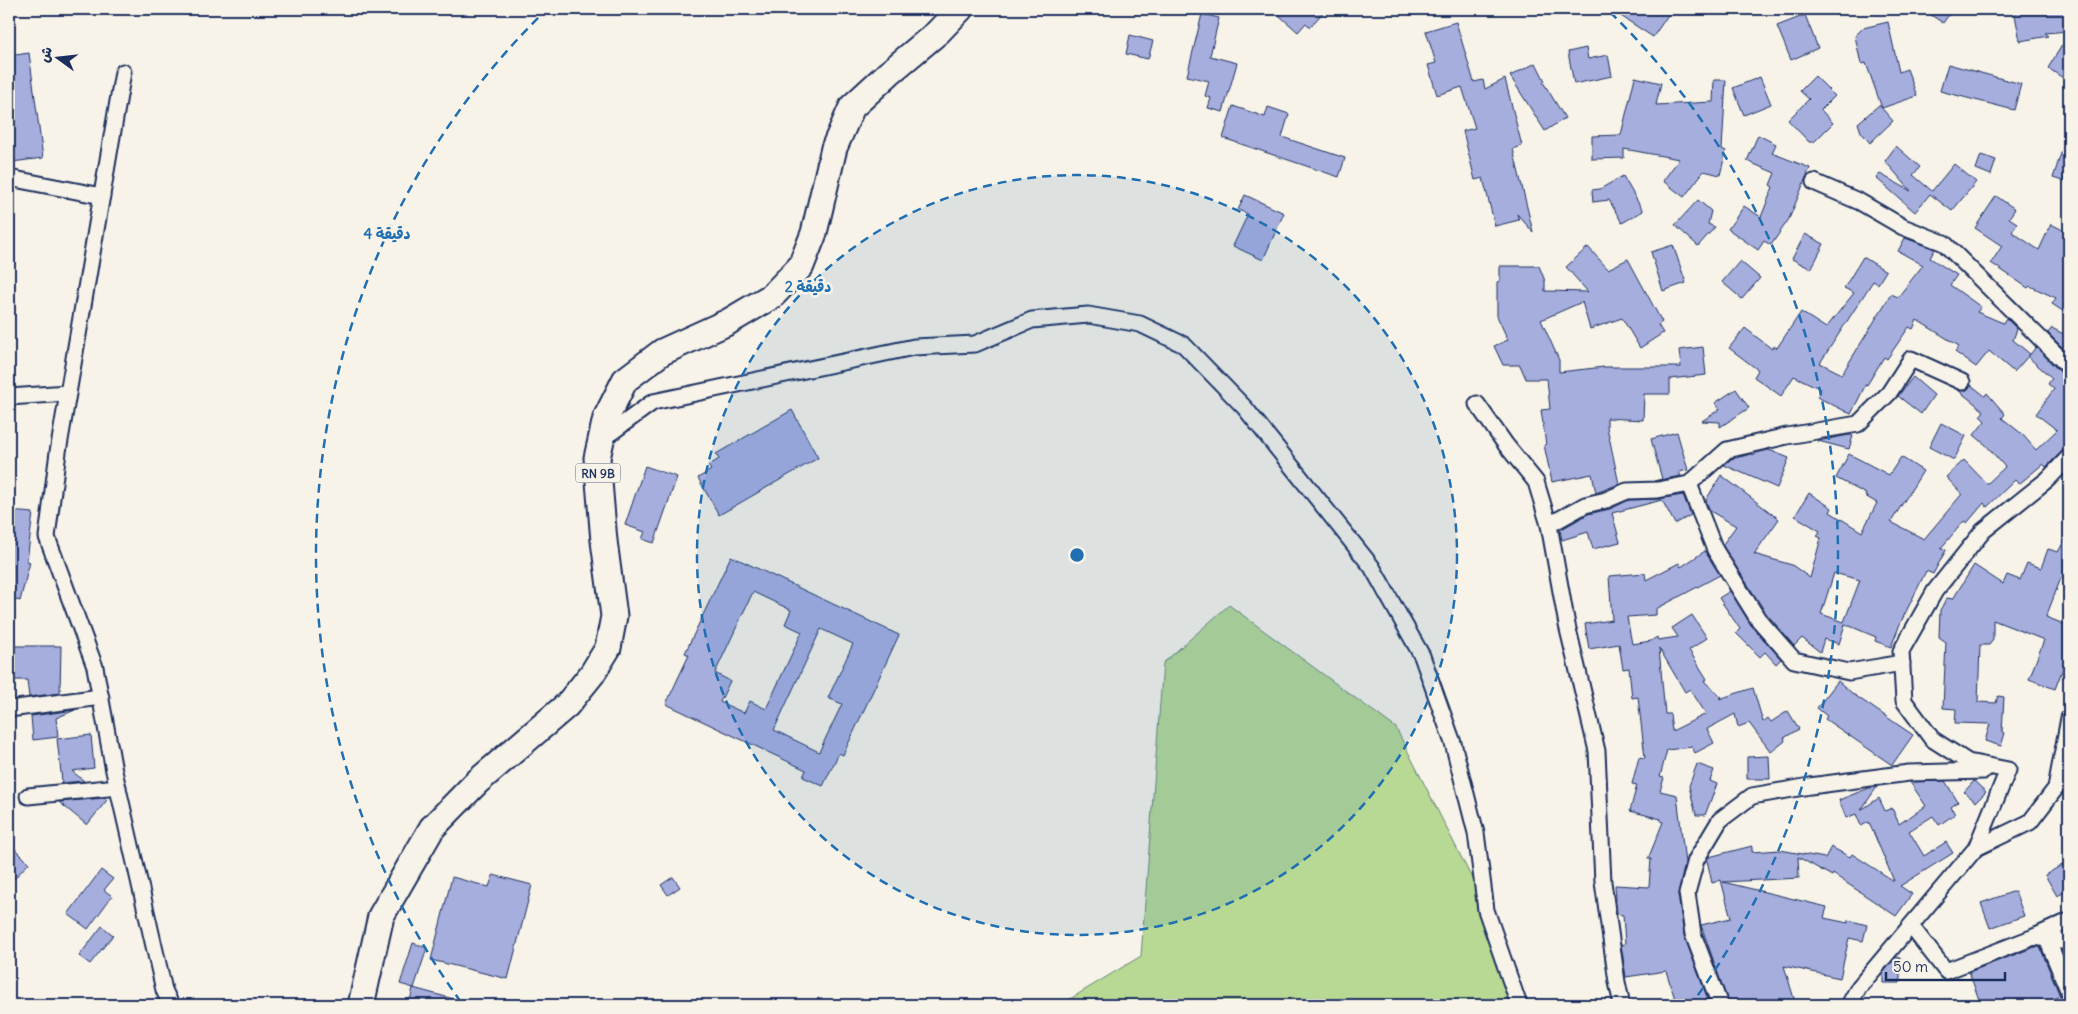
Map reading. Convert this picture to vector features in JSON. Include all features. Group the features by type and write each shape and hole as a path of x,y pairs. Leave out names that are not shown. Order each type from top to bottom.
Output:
{"main road":[{"name":"RN 9B","path":"362,1005 381,916 432,828 477,782 567,705 592,674 608,648 614,616 604,541 597,458 606,418 625,380 662,352 728,322 772,296 801,266 814,233 834,148 852,107 938,32 960,9"}],"street":[{"path":"123,72 68,393 46,537 95,667 118,787 164,990 170,1005"},
{"path":"9,178 102,196"},
{"path":"1814,182 1860,202 1903,227 1944,243 2069,367"},
{"path":"601,440 653,402 914,347 975,344 1032,320 1088,315 1140,324 1184,345 1245,408 1372,567 1422,656 1452,743 1476,833 1486,910 1520,1005"},
{"path":"1548,525 1585,505 1606,500 1626,491 1658,490 1689,484 1727,450 1787,436 1858,424 1889,393 1911,358 1962,382"},
{"path":"9,397 68,393"},
{"path":"1476,404 1536,482 1548,525 1567,625 1598,751 1603,882 1622,1005"},
{"path":"2008,770 1968,762 1932,739 1904,701 1901,652 1935,591 1983,531 2048,479 2069,457"},
{"path":"1689,484 1720,558 1758,619 1794,660 1849,672 1902,663"},
{"path":"9,709 101,697"},
{"path":"1976,848 2030,822 2056,788 2069,718"},
{"path":"1849,1005 1860,987 1976,848 2008,770"},
{"path":"1720,1005 1693,934 1687,893 1696,860 1720,820 1752,796 1909,773 2008,770"},
{"path":"28,796 118,787"},
{"path":"1911,926 1946,971 2040,938 2069,921"},
{"path":"2040,938 2069,942"},
{"path":"2040,938 2069,992"}],"green space":[{"path":"1229,605 1396,728 1501,936 1520,1005 1060,1005 1141,956 1163,663"}],"building":[{"path":"1272,9 1326,9 1310,27 1306,23 1298,32"},
{"path":"1610,9 1672,9 1653,37"},
{"path":"1922,9 1953,9 1943,23"},
{"path":"2069,9 2069,31 2045,33 2049,36 2020,41 2014,10"},
{"path":"1202,14 1219,18 1210,56 1237,63 1223,112 1208,108 1211,98 1205,96 1209,81 1187,76"},
{"path":"1805,15 1818,48 1791,60 1777,26"},
{"path":"1456,22 1474,82 1483,80 1485,89 1505,79 1522,146 1513,149 1533,232 1517,214 1519,220 1495,226 1483,178 1475,180 1463,131 1475,128 1462,87 1437,95 1428,65 1436,63 1426,31"},
{"path":"1888,22 1899,72 1907,69 1917,96 1882,108 1866,63 1861,64 1855,36 1863,28"},
{"path":"2069,34 2069,82 2048,68"},
{"path":"1130,35 1153,41 1148,59 1126,54"},
{"path":"1586,48 1588,59 1608,55 1612,76 1574,84 1568,52"},
{"path":"29,53 43,158 12,162 9,140 9,56"},
{"path":"1536,63 1545,81 1543,82 1565,118 1545,131 1510,76"},
{"path":"1948,64 2021,84 2014,110 1940,91"},
{"path":"1815,76 1835,96 1821,110 1833,123 1814,142 1809,142 1788,120 1809,99 1800,91"},
{"path":"1635,77 1661,83 1656,105 1713,102 1714,80 1726,80 1722,149 1726,151 1720,175 1704,171 1684,197 1663,181 1679,159 1624,149 1624,158 1592,159 1592,136 1621,135"},
{"path":"1760,77 1771,104 1744,115 1733,88"},
{"path":"1879,105 1893,121 1870,143 1861,132 1858,123"},
{"path":"1233,106 1265,117 1268,107 1289,114 1282,137 1345,158 1339,177 1223,138"},
{"path":"1758,135 1776,144 1772,153 1810,168 1789,219 1771,245 1764,241 1758,250 1728,229 1744,206 1761,217 1773,187 1770,185 1775,173 1747,161"},
{"path":"2067,135 2069,136 2069,183 2053,178"},
{"path":"1896,146 1920,167 1913,175 1932,191 1954,164 1976,182 1952,211 1930,194 1915,212 1876,178 1880,174 1911,191 1885,161"},
{"path":"1981,155 1996,160 1991,175 1976,169"},
{"path":"1623,176 1643,211 1622,223 1609,200 1593,202 1592,190 1600,189"},
{"path":"1245,195 1284,213 1263,260 1233,246 1248,214 1238,210"},
{"path":"1996,196 2015,209 2009,218 2017,223 2012,232 2039,250 2051,224 2069,233 2069,315 2052,304 2056,298 2030,286 2028,288 1991,263 2002,246 1975,228"},
{"path":"1698,200 1711,211 1708,224 1715,227 1698,246 1675,225"},
{"path":"1805,234 1824,244 1811,269 1792,259"},
{"path":"1905,238 1935,249 1930,258 1957,275 1950,285 1981,307 1977,312 2003,323 2006,318 2017,329 2013,340 2030,354 2014,372 1989,351 1976,367 1955,352 1959,346 1917,320 1913,329 1909,327 1887,359 1884,357 1866,384 1851,414 1817,397 1821,389 1794,376 1781,396 1754,377 1758,370 1729,348 1745,328 1772,349 1774,346 1777,348 1801,312 1826,328 1854,293 1844,288 1863,257 1886,271 1878,284 1873,281 1820,363 1842,374 1891,294 1898,297 1923,265 1898,251"},
{"path":"1673,245 1686,283 1663,291 1651,252"},
{"path":"1588,247 1608,269 1628,259 1662,322 1658,325 1663,333 1640,348 1622,318 1590,329 1582,302 1541,320 1559,360 1559,372 1604,367 1681,367 1679,350 1703,347 1706,375 1670,379 1670,394 1644,394 1643,420 1607,418 1607,427 1619,484 1596,493 1592,474 1552,482 1544,445 1546,445 1541,410 1550,409 1547,379 1526,379 1520,365 1503,365 1494,346 1508,340 1497,316 1497,282 1500,281 1500,266 1539,266 1545,281 1545,291 1588,292 1566,267"},
{"path":"1740,261 1760,278 1742,299 1722,282"},
{"path":"2052,328 2069,337 2068,353 2048,333"},
{"path":"2036,347 2062,374 2069,376 2069,448 2062,451 2046,467 2043,464 2019,484 2015,480 1987,507 1984,503 1967,523 1964,521 1941,548 1946,550 1933,574 1926,571 1891,647 1875,641 1876,637 1845,624 1839,644 1824,639 1820,652 1802,638 1794,646 1766,613 1723,546 1736,526 1710,511 1706,500 1721,475 1779,519 1754,554 1792,565 1810,578 1821,538 1817,536 1820,531 1795,516 1809,493 1832,508 1830,512 1862,532 1877,503 1865,496 1866,494 1836,478 1849,454 1889,475 1901,457 1923,471 1891,522 1924,539 1962,494 1946,477 1964,460 1987,484 2005,467 1986,445 1974,435 1985,421 1980,416 1984,411 1958,390 1967,390 1971,385 1985,396 1987,393 2005,414 2002,418 2022,434 2036,450 2057,430 2036,414 2054,389 2048,384 2052,378 2028,357","holes":["1834,573 1860,580 1844,622 1821,614"]},
{"path":"1913,377 1934,395 1921,414 1898,396"},
{"path":"1736,389 1749,408 1720,427 1720,422 1702,421 1720,409 1715,403"},
{"path":"792,410 818,458 719,515 698,478 711,470 708,466 719,459 716,454"},
{"path":"1941,423 1966,436 1954,460 1929,447"},
{"path":"1677,432 1688,470 1679,472 1681,476 1654,481 1662,479 1651,439"},
{"path":"1849,435 1853,436 1849,449 1818,441"},
{"path":"1769,450 1789,458 1777,488 1724,465 1731,459 1755,455 1756,453"},
{"path":"645,466 677,477 654,543 642,539 645,532 625,525"},
{"path":"1683,495 1691,515 1675,524 1662,500 1612,513 1620,542 1593,549 1588,532 1562,540 1560,530 1588,514 1610,509 1629,500 1658,499"},
{"path":"9,511 33,513 27,561 30,562 20,601 9,598"},
{"path":"2069,532 2069,581 2061,578 2046,617 2069,626 2069,653 2055,689 2029,679 2044,640 1993,620 1993,640 1989,645 1980,645 1978,702 1996,703 1998,696 2004,697 2002,732 2005,733 2001,746 1985,741 1990,724 1955,723 1956,709 1943,708 1946,642 1939,637 1940,610 1947,598 1953,599 1974,565 2003,584 2007,575 2020,580 2027,563 2041,568 2048,549 2058,552"},
{"path":"1705,551 1720,575 1656,609 1656,615 1627,617 1632,644 1651,641 1657,637 1658,640 1678,637 1672,628 1692,615 1707,638 1689,650 1707,679 1704,681 1721,697 1719,699 1753,688 1763,722 1768,718 1771,722 1788,711 1799,729 1784,738 1785,741 1771,752 1749,723 1738,727 1735,714 1707,729 1714,743 1695,753 1692,747 1667,750 1660,777 1664,778 1660,791 1677,795 1685,863 1678,894 1684,935 1710,1005 1695,1005 1694,1000 1677,1005 1666,971 1626,977 1621,945 1625,944 1623,915 1617,914 1615,885 1649,887 1651,859 1648,859 1663,822 1660,821 1661,819 1630,811 1637,785 1632,784 1639,757 1645,758 1638,697 1632,698 1629,668 1623,669 1619,644 1589,649 1585,624 1612,620 1609,576 1645,573 1646,580 1679,563 1681,567","holes":["1659,648 1685,692 1690,689 1706,714 1672,731 1670,714 1665,714"]},
{"path":"731,556 899,635 843,755 839,753 823,786 803,777 806,770 666,704 689,655 685,653","holes":["753,592 791,610 785,624 802,632 766,709 750,701 744,713 720,702 730,681 715,673","821,629 853,644 828,698 842,704 819,752 774,730"]},
{"path":"1730,591 1751,625 1781,659 1776,664 1765,652 1760,657 1736,633 1740,629 1719,598"},
{"path":"9,646 61,646 60,693 29,697 27,680 9,680"},
{"path":"1838,681 1853,694 1913,735 1892,765 1825,719 1827,716 1817,708"},
{"path":"75,710 56,718 58,737 33,740 31,716"},
{"path":"91,735 94,768 72,771 84,781 60,783 62,781 57,739"},
{"path":"1769,756 1770,779 1747,779 1747,757"},
{"path":"1697,764 1714,770 1710,781 1717,784 1705,815 1696,815 1689,786"},
{"path":"1945,781 1958,802 1951,807 1955,814 1939,825 1933,816 1909,831 1924,856 1946,842 1953,853 1900,886 1912,894 1896,916 1833,874 1832,876 1798,857 1799,878 1723,882 1827,907 1824,918 1848,923 1848,920 1867,925 1863,941 1849,938 1840,978 1784,966 1796,1005 1729,1005 1701,925 1731,918 1721,880 1712,883 1707,860 1709,857 1752,846 1752,852 1780,850 1825,858 1831,847 1850,857 1852,854 1894,881 1869,822 1861,826 1856,814 1846,818 1839,800 1869,788 1877,787 1861,810 1879,798 1885,811 1892,808 1899,824 1926,806 1910,782"},
{"path":"1974,781 1986,792 1976,802 1964,792"},
{"path":"104,798 107,800 87,825 59,802"},
{"path":"9,843 29,863 9,884"},
{"path":"2069,861 2069,890 2057,896 2045,875"},
{"path":"101,870 113,879 104,890 112,896 88,929 68,914"},
{"path":"493,875 532,885 508,979 431,960 452,877 489,887"},
{"path":"673,877 680,887 668,895 661,885"},
{"path":"2015,891 2024,916 1990,928 1981,903"},
{"path":"102,926 113,935 90,964 79,956"},
{"path":"413,943 427,948 414,988 400,984"},
{"path":"2035,947 2040,947 2060,996 2039,1005 1981,1005 1969,972"},
{"path":"1896,957 1900,957 1900,983 1883,983 1883,973"},
{"path":"413,988 461,1001 461,1005 409,1005"}]}
